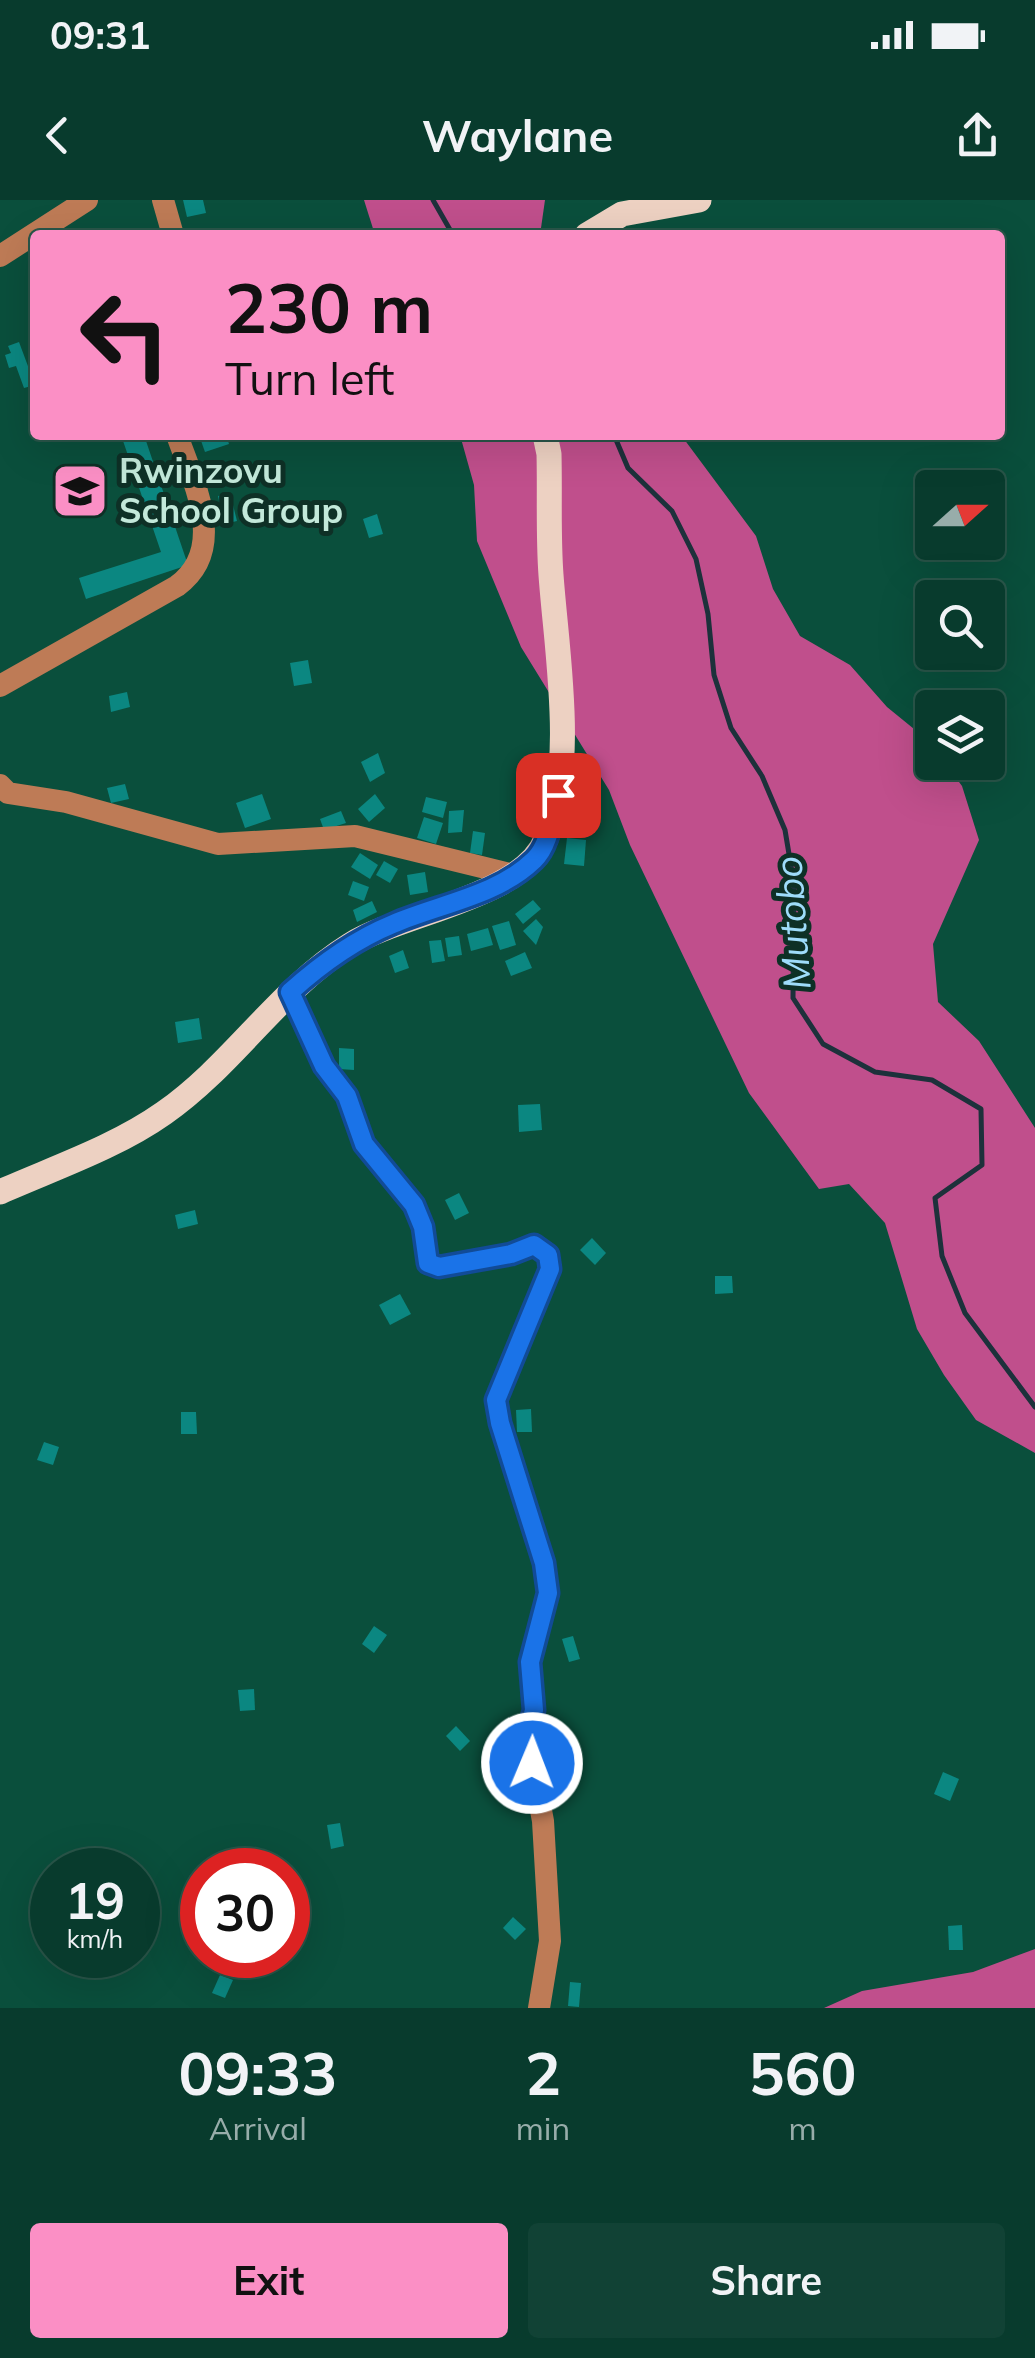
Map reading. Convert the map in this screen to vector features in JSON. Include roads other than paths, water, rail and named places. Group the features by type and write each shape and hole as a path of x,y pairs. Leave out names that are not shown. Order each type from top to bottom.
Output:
{"main road":[{"path":"595,230 622,214 700,200"},
{"path":"0,1192 163,1114 206,1078 290,992 352,944 514,875 537,858 558,795 562,692 551,572 546,440"}],"street":[{"path":"40,230 87,200"},
{"path":"163,200 172,230"},
{"path":"0,256 30,237"},
{"path":"0,686 177,586 201,562 206,542 204,523 179,440"},
{"path":"0,785 8,793 66,802 218,844 355,836 514,875"},
{"path":"290,992 324,1066 347,1096 364,1144 414,1205 423,1227 428,1263 439,1267 511,1254 534,1245 548,1255 550,1269 496,1400 544,1563 548,1593 530,1662 534,1710 527,1736 543,1821 550,1941 539,2008"}],"waterway":[{"name":"Mutobo","path":"433,200 450,230"},
{"name":"Mutobo","path":"616,440 628,468 672,511 696,559 708,614 714,675 731,728 762,776 785,830 794,884 793,998 823,1044 875,1072 932,1080 981,1109 982,1165 935,1198 942,1256 965,1313 1035,1407"}],"place":[{"name":"Rwinzovu School Group","path":"80,491"}]}
